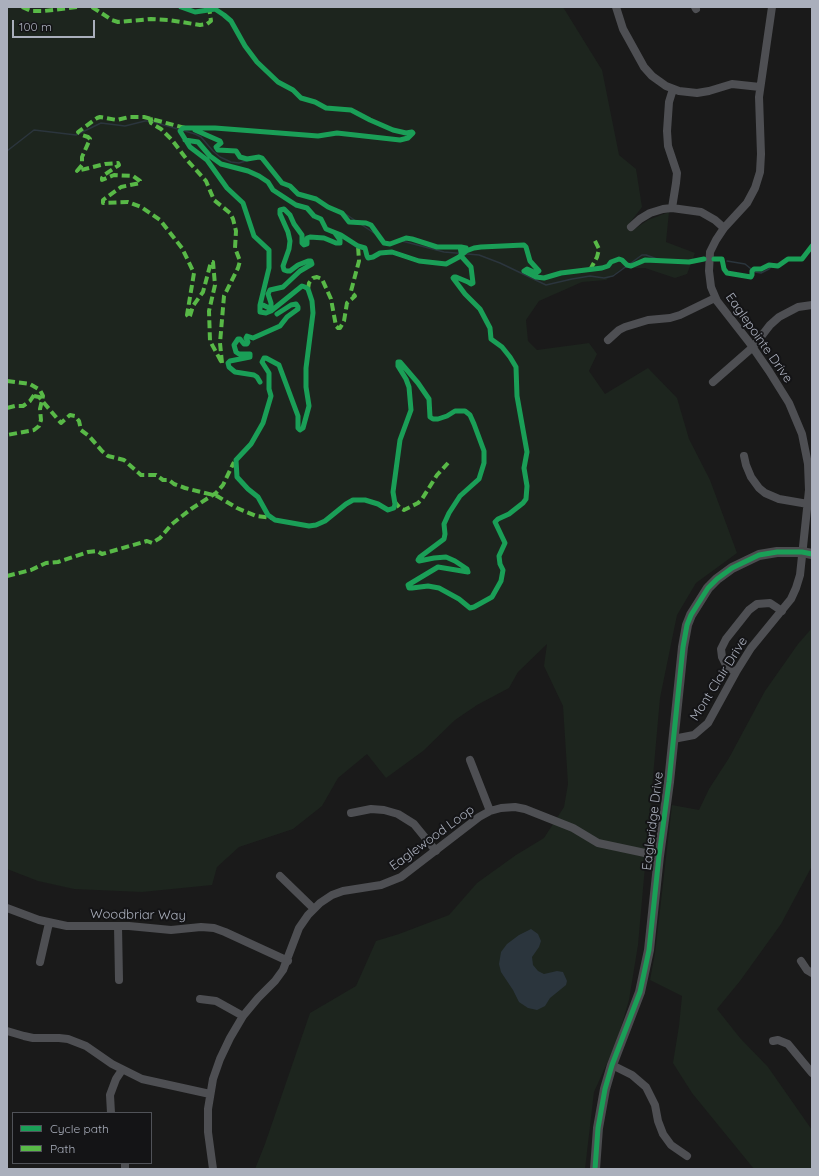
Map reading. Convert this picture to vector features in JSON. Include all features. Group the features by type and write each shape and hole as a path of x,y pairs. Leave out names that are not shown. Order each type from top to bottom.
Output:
{"main road":[{"name":"Eagleridge Drive","path":"595,1169 601,1106 612,1065 634,1010 646,968 683,647 685,634 691,615 708,588 720,576 732,568 759,555 778,552 807,553"}],"street":[{"path":"616,7 623,29 644,67 657,80 673,89 697,93 732,84 760,87"},
{"name":"Eaglepointe Drive","path":"772,7 760,87 760,172 747,203 724,228 713,246 708,265 710,283 715,298 753,347 779,387 798,424 804,443 808,464 809,490 807,553"},
{"path":"672,208 677,173 668,146 667,131 669,102 673,89"},
{"path":"631,227 650,213 672,208 701,212 715,220 724,228"},
{"path":"608,340 619,330 630,325 648,320 670,318 680,315 715,298"},
{"path":"714,382 753,347 770,325 779,317 798,307 812,305"},
{"path":"744,456 751,477 765,493 779,499 808,504"},
{"name":"Mont Clair Drive","path":"673,739 692,736 705,727 751,648 791,599 807,553"},
{"path":"736,672 727,667 722,658 721,649 726,639 749,610 757,604 770,603 782,611"},
{"path":"470,760 490,811"},
{"name":"Eaglewood Loop","path":"213,1169 208,1123 210,1094 216,1069 223,1051 243,1016 275,981 288,961 299,928 308,915 327,899 343,891 381,885 395,880 406,874 474,821 490,811 509,807 525,809 573,828 598,843 659,856"},
{"path":"351,813 371,809 384,810 398,814 414,824 436,851"},
{"path":"280,876 314,909"},
{"name":"Woodbriar Way","path":"7,908 49,922 67,926 118,926 171,930 201,927 214,928 288,961"},
{"path":"40,962 49,922"},
{"path":"118,926 119,980"},
{"path":"801,961 807,970 812,973"},
{"path":"200,999 216,1001 243,1016"},
{"path":"7,1031 24,1036 59,1038 73,1041 86,1046 122,1070 152,1082 210,1094"},
{"path":"773,1041 778,1040 788,1044 812,1073"},
{"path":"612,1065 632,1074 646,1087 656,1105 658,1121 663,1134 671,1145 687,1156"},
{"path":"111,1112 110,1101 112,1090 122,1070"}],"shaded area":[{"path":"7,7 563,7 602,70 619,155 636,169 642,207 629,224 633,230 648,220 669,212 666,242 695,253 687,274 675,278 645,268 623,268 606,280 582,282 539,301 526,320 528,341 537,350 589,343 597,354 589,371 605,394 648,368 677,398 689,439 710,480 737,553 696,583 677,615 660,698 638,945 629,1000 617,1041 594,1092 585,1169 255,1169 310,1013 356,986 376,941 449,915 477,883 516,855 544,838 564,807 568,784 563,706 544,666 547,644 518,672 509,688 477,705 455,720 423,751 386,778 367,754 338,778 322,806 293,829 239,847 217,867 212,885 142,892 74,889 38,881 7,869"},
{"path":"812,628 812,866 781,924 740,981 717,1009 740,1038 768,1067 812,1130 812,1169 754,1169 692,1093 673,1063 682,996 650,980 655,953 672,805 699,810 709,789 729,758 765,691 798,644"},
{"path":"531,929 538,934 541,941 532,957 533,965 538,971 544,974 557,971 563,972 567,981 566,985 550,998 545,1006 537,1010 528,1008 519,1002 501,972 499,964 501,952 507,944 519,935"}],"waterway":[{"path":"7,151 34,130 76,135 101,123 125,126 150,121 201,137 220,157 231,162 239,163 259,157 262,158 282,183 290,186 298,194 316,199 328,207 344,213 377,235 384,243 390,244 402,241 444,252 479,255 500,263 546,285 590,276 604,278 613,276 642,255 663,261 697,262"},
{"path":"727,261 745,264 755,272 761,273 769,269 772,265 778,266 788,259 802,259 812,246"}],"marked path":[{"path":"22,7 31,11 77,7"},
{"path":"92,7 112,20 118,22 151,19 200,25 207,24 211,21 209,7"},
{"path":"185,128 144,117 129,117 117,120 100,117 97,118 78,132 90,139 82,157 82,165 77,171 105,164 118,163 119,165 104,175 102,180 114,175 133,176 140,181 140,183 121,187 103,200 103,203 128,202 141,207 160,220 182,248 194,273 187,315 189,318 193,306 203,292 211,262 213,262 215,285 209,311 210,341 222,363"},
{"path":"153,119 150,120 151,123 161,129 172,140 206,181 214,200 230,213 233,219 236,231 235,248 240,261 224,296 220,343 222,363"},
{"path":"590,270 597,257 599,249 594,239"},
{"path":"308,289 309,283 313,278 317,277 322,279 331,299 336,326 340,328 344,321 347,303 355,296 351,291 359,261 358,246"},
{"path":"7,381 30,384 40,390 43,396 40,409 41,420 39,426 34,430 7,435"},
{"path":"7,408 23,406 30,401 36,392"},
{"path":"34,396 39,397 61,423 70,415 75,416 79,421 81,430 89,436 102,451 108,456 124,460 141,475 156,475 163,480 169,480 174,484 185,488 217,496 237,508 256,516 272,518"},
{"path":"7,576 31,570 46,563 58,562 88,552 97,551 102,554 147,541 152,543 160,538 172,524 191,509 216,493 223,485 234,462"},
{"path":"394,501 404,510 418,503 437,475 448,463"}],"cycle path":[{"path":"181,7 195,12 215,9 224,15 231,21 245,46 257,62 278,82 293,90 301,98 315,102 326,108 351,110 393,130 413,133 408,138 400,140 337,133 318,136 215,128 183,128 180,131 190,147 207,160 227,188 243,203 254,236 269,250 269,268 260,305 260,312 266,313 271,311 302,286 308,289 312,301 313,313 306,368 306,387 309,406 303,428 300,430 298,428 298,416 279,365 264,358 262,362 269,373 269,389 271,396 263,423 251,444 236,460 237,477 258,497 268,515 275,520 309,526 316,525 325,521 353,500 365,500 378,504 388,510 394,508 395,504 393,492 400,440 411,410 409,387 398,366 398,362 400,362 418,383 429,399 430,417 433,419 438,419 455,411 465,411 470,415 484,451 484,463 479,479 460,496 449,513 444,524 444,539 418,560 446,557 467,569 468,572 438,567 408,585 409,588 428,586 439,588 459,599 470,608 492,597 501,581 503,570 500,564 499,556 505,543 495,522 509,514 526,499 527,486 524,468 527,452 517,396 516,367 502,347 491,339 490,328 480,309 465,294 453,278 456,277 471,284 473,283 471,267 462,257 460,247"},
{"path":"195,130 220,141 221,143 216,147 218,150 236,151 240,157 247,159 262,158 282,183 290,186 298,194 316,199 328,207 342,213 349,222 366,223 371,225 384,243 390,244 406,238 437,247 466,248"},
{"path":"185,140 198,142 210,156 221,164 248,171 259,176 268,182 273,190 296,205 307,208 314,216 321,219 326,229 341,235 358,246 365,248 368,258 380,253 392,252 419,261 446,264 459,257 466,251 474,248 524,245 530,261 539,271 536,273 527,269 524,271 536,277 544,278 561,273 602,268 619,259 631,266 645,260 689,262 704,259"},
{"path":"263,305 269,308 271,307 268,294 270,290 283,287 300,271 312,264 311,261 308,261 298,265 290,271 284,270 283,266 290,241 288,232 280,214 280,210 284,209 290,215 294,224 302,235 302,243 304,245 307,244 307,238 310,237 324,238 340,243 340,240 335,233"},
{"path":"714,259 722,259 724,269 727,273 751,277 754,269 761,269 769,265 778,266 788,259 802,259 812,246"},
{"path":"260,382 254,375 235,372 229,367 228,363 230,361 250,357 250,354 239,354 236,352 234,345 238,339 240,339 244,344 247,344 247,336 253,338 280,326 287,317 298,309 298,307 296,304 291,305 277,314"},
{"path":"595,1169 598,1128 605,1089 612,1065 640,992 649,950 683,647 687,625 691,615 708,588 732,568 759,555 777,552 802,552 812,554"}]}
